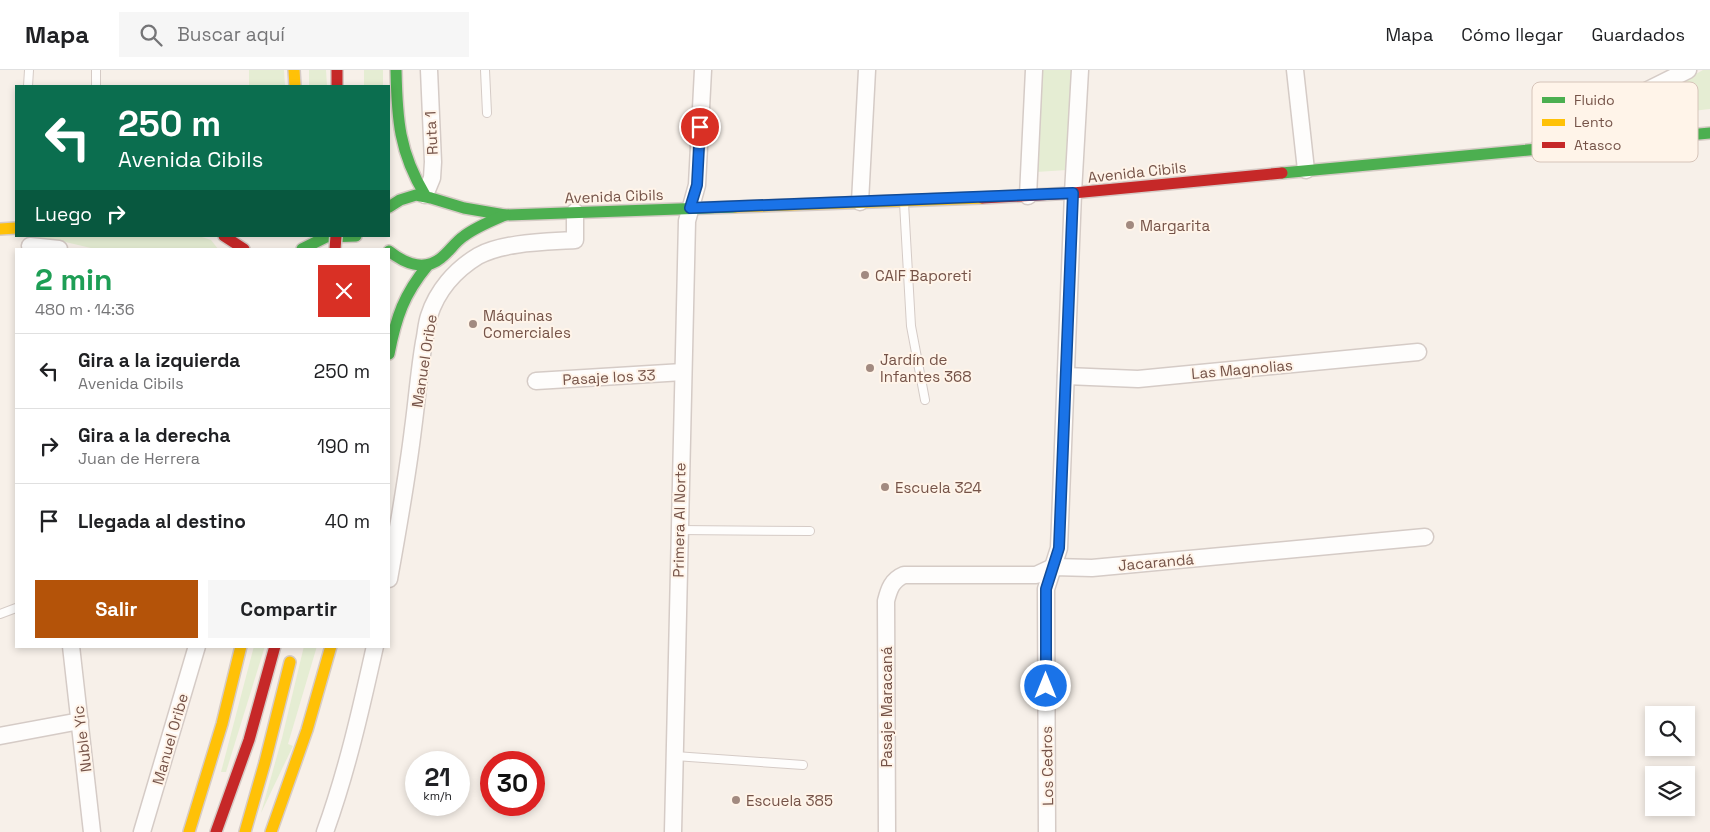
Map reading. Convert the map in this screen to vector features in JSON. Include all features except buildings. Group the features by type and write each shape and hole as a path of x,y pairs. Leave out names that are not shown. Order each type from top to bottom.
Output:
{"main road":[{"path":"294,70 295,85"},
{"path":"337,70 338,85"},
{"path":"396,70 398,123 403,151 414,178 450,216"},
{"name":"Avenida Cibils","path":"390,206 404,197 432,198 470,210 505,214 1028,196 1532,150"},
{"name":"Avenida Cibils","path":"390,349 401,304 408,290 428,265 441,258 457,241 468,233 505,214"},
{"path":"0,229 15,228"},
{"path":"449,250 453,230"},
{"path":"226,237 244,248"},
{"path":"304,248 326,237 366,240"},
{"path":"355,248 366,240"},
{"path":"390,253 402,261 413,265 428,265"},
{"path":"189,832 222,724 241,648"},
{"path":"216,832 244,756 266,686 275,648"},
{"path":"271,832 307,730 331,648"},
{"path":"245,832 292,655"}],"street":[{"name":"Ruta 1","path":"429,70 433,162 432,198"},
{"name":"Primera Al Norte","path":"673,832 687,221 697,185 703,70"},
{"path":"860,202 868,70"},
{"path":"1028,196 1034,70"},
{"name":"Los Cedros","path":"1047,832 1046,589 1059,548 1073,193 1080,70"},
{"path":"1295,70 1306,170"},
{"path":"1664,82 1688,70"},
{"name":"Manuel Oribe","path":"390,573 408,469 428,318 442,288 452,276 480,255 500,248 531,243 575,240 575,212"},
{"path":"30,244 53,248"},
{"name":"Las Magnolias","path":"1066,376 1138,379 1418,352"},
{"name":"Pasaje los 33","path":"536,381 683,372"},
{"name":"Jacarandá","path":"892,583 904,574 1036,575 1054,567 1092,568 1424,537"},
{"name":"Pasaje Maracaná","path":"887,832 886,601 892,583"},
{"name":"Nuble Yic","path":"72,648 92,832"},
{"name":"Manuel Oribe","path":"142,832 196,648"},
{"path":"325,832 340,793 350,758 375,648"},
{"path":"0,736 80,721"}],"lane":[{"path":"28,85 29,70"},
{"path":"96,70 96,85"},
{"path":"485,70 487,113"},
{"path":"904,201 911,326 925,400"},
{"path":"679,530 810,531"},
{"path":"0,614 15,608"},
{"path":"674,756 802,765"}],"green space":[{"path":"249,70 284,70 285,85 249,85"},
{"path":"309,70 326,70 327,85 309,85"},
{"path":"364,70 383,70 383,85 364,85"},
{"path":"1038,70 1076,70 1067,170 1036,172"},
{"path":"1703,70 1710,70 1710,109 1698,110 1698,82 1680,82"},
{"path":"37,237 202,237 211,240 217,248 91,248 57,240 39,239"},
{"path":"253,648 264,648 226,772 221,772"},
{"path":"304,648 316,648 288,744 293,746 261,813 282,738"}],"traffic: fast":[{"path":"396,70 397,104 401,135 410,164 425,195"},
{"path":"1698,134 1710,133"},
{"path":"1282,173 1532,150"},
{"path":"390,206 400,200 416,195 464,208 505,215 735,207"},
{"path":"390,252 408,262 428,265 441,258 469,233 505,215"},
{"path":"304,248 326,237"},
{"path":"390,350 402,306 428,265"}],"traffic: slow":[{"path":"294,70 295,85"},
{"path":"735,207 982,198"},
{"path":"0,229 15,228"},
{"path":"189,832 222,724 241,648"},
{"path":"271,832 307,730 330,648"},
{"path":"245,832 290,662"}],"traffic: jam":[{"path":"337,70 337,85"},
{"path":"982,198 1073,193 1282,173"},
{"path":"226,237 242,248"},
{"path":"335,248 336,237"},
{"path":"216,832 249,740 274,648"}],"place":[{"name":"Margarita","path":"1130,225"},
{"name":"CAIF Baporeti","path":"865,275"},
{"name":"Máquinas Comerciales","path":"473,324"},
{"name":"Jardín de Infantes 368","path":"870,368"},
{"name":"Escuela 324","path":"885,487"},
{"name":"Escuela 385","path":"736,800"}],"route":[{"path":"700,127 697,185 690,208 1073,193 1059,548 1046,589 1046,686"}]}
